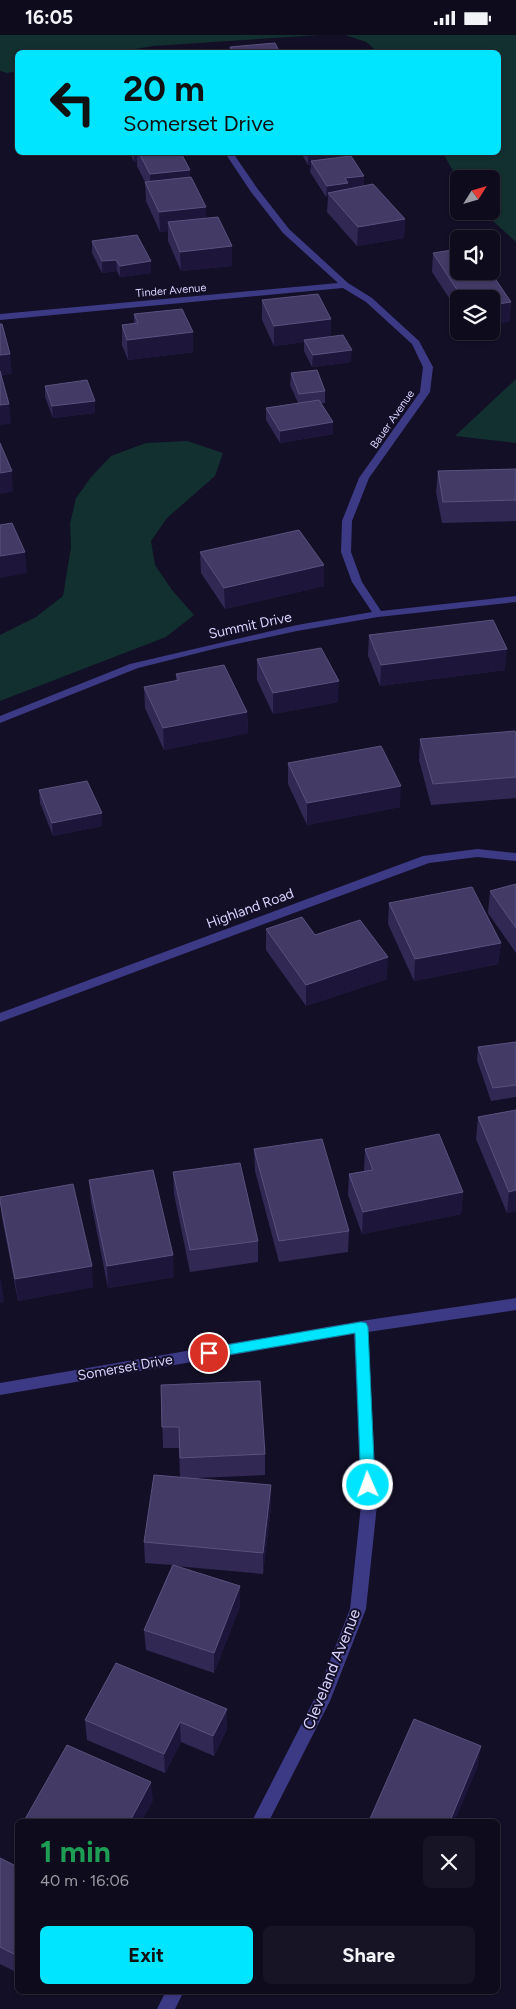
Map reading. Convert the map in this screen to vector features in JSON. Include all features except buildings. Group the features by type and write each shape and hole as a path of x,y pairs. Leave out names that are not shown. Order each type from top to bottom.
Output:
{"street":[{"name":"Bauer Avenue","path":"230,155 254,190 286,231 345,285 369,300 416,343 428,367 425,392 364,478 347,521 346,552 357,582 378,614"},
{"name":"Tinder Avenue","path":"0,317 345,285"},
{"name":"Summit Drive","path":"0,720 134,666 297,628 378,614 516,599"},
{"name":"Highland Road","path":"0,1017 427,859 476,853 516,857"},
{"name":"Somerset Drive","path":"0,1389 361,1327 516,1303"},
{"name":"Cleveland Avenue","path":"261,1819 324,1696 358,1609 369,1505 361,1327"},
{"path":"166,2009 174,1994"}],"green space":[{"path":"0,35 320,35 153,46 130,50 15,50 15,71 7,73 0,71"},
{"path":"345,35 516,35 516,242 492,220 500,220 500,170 452,170 444,155 501,155 501,50 376,50 366,42"},
{"path":"516,379 516,443 455,436"},
{"path":"187,441 223,453 215,476 167,518 151,541 155,565 172,590 194,615 166,637 0,701 0,635 36,617 63,596 71,547 70,524 76,498 92,476 111,456 146,443"}],"route":[{"path":"209,1353 361,1327 368,1485"}]}
